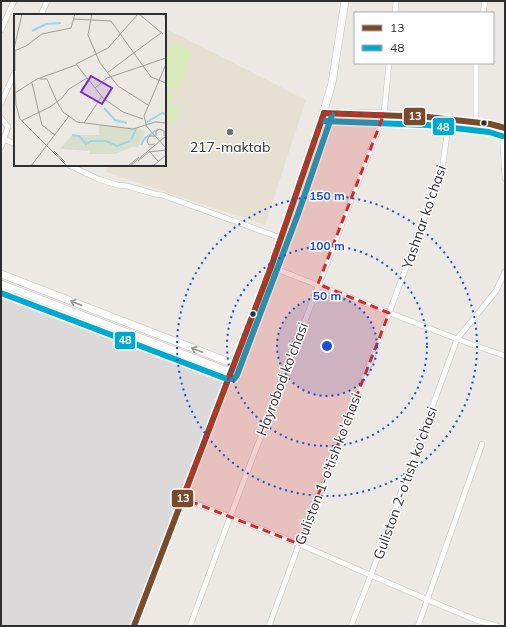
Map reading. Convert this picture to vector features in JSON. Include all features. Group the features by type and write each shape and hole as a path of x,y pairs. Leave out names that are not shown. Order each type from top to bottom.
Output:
{"main road":[{"path":"134,626 282,238 324,113 334,69 344,1"},
{"path":"324,113 384,114 449,119 504,128"},
{"path":"1,274 234,364"},
{"path":"1,284 230,372"}],"street":[{"path":"1,30 14,1"},
{"path":"41,14 47,1"},
{"path":"395,12 396,1"},
{"path":"483,12 486,1"},
{"name":"Hayrobod ko'chasi","path":"190,626 318,284 384,114 389,64"},
{"path":"476,64 476,123"},
{"path":"1,102 14,74"},
{"path":"1,118 8,127 1,147"},
{"name":"Yashnar ko'chasi","path":"389,313 442,171 449,119"},
{"path":"504,128 505,178"},
{"path":"4,139 14,144"},
{"path":"71,166 98,179 117,185 162,195 282,238"},
{"path":"271,267 505,356"},
{"name":"Guliston 2-o'tish ko'chasi","path":"351,626 457,339 496,291 505,272"},
{"name":"Guliston 1-o'tish ko'chasi","path":"269,626 299,544 389,313"},
{"path":"418,626 482,444"},
{"path":"182,498 299,544 428,600 494,626"}],"highlighted area":[{"path":"324,113 384,114 318,284 389,313 299,544 182,498 240,349"}],"shaded area":[{"name":"217-maktab","path":"166,29 306,100 265,225 106,172 108,166 166,166"},
{"path":"1,284 230,372 134,626 1,626"}],"green space":[{"path":"172,43 193,51 178,92 166,87 166,58"},
{"path":"166,91 174,95 171,104 166,102"},
{"path":"166,104 179,109 175,123 166,120"}],"transit line":[{"name":"13","path":"324,113 428,117 490,124 505,128"},
{"name":"13","path":"134,626 271,267 324,113"},
{"name":"48","path":"1,293 227,379 234,379 237,375 298,214 332,115"},
{"name":"48","path":"324,121 427,125 489,132 502,136"}],"place":[{"name":"217-maktab","path":"230,132"}]}
